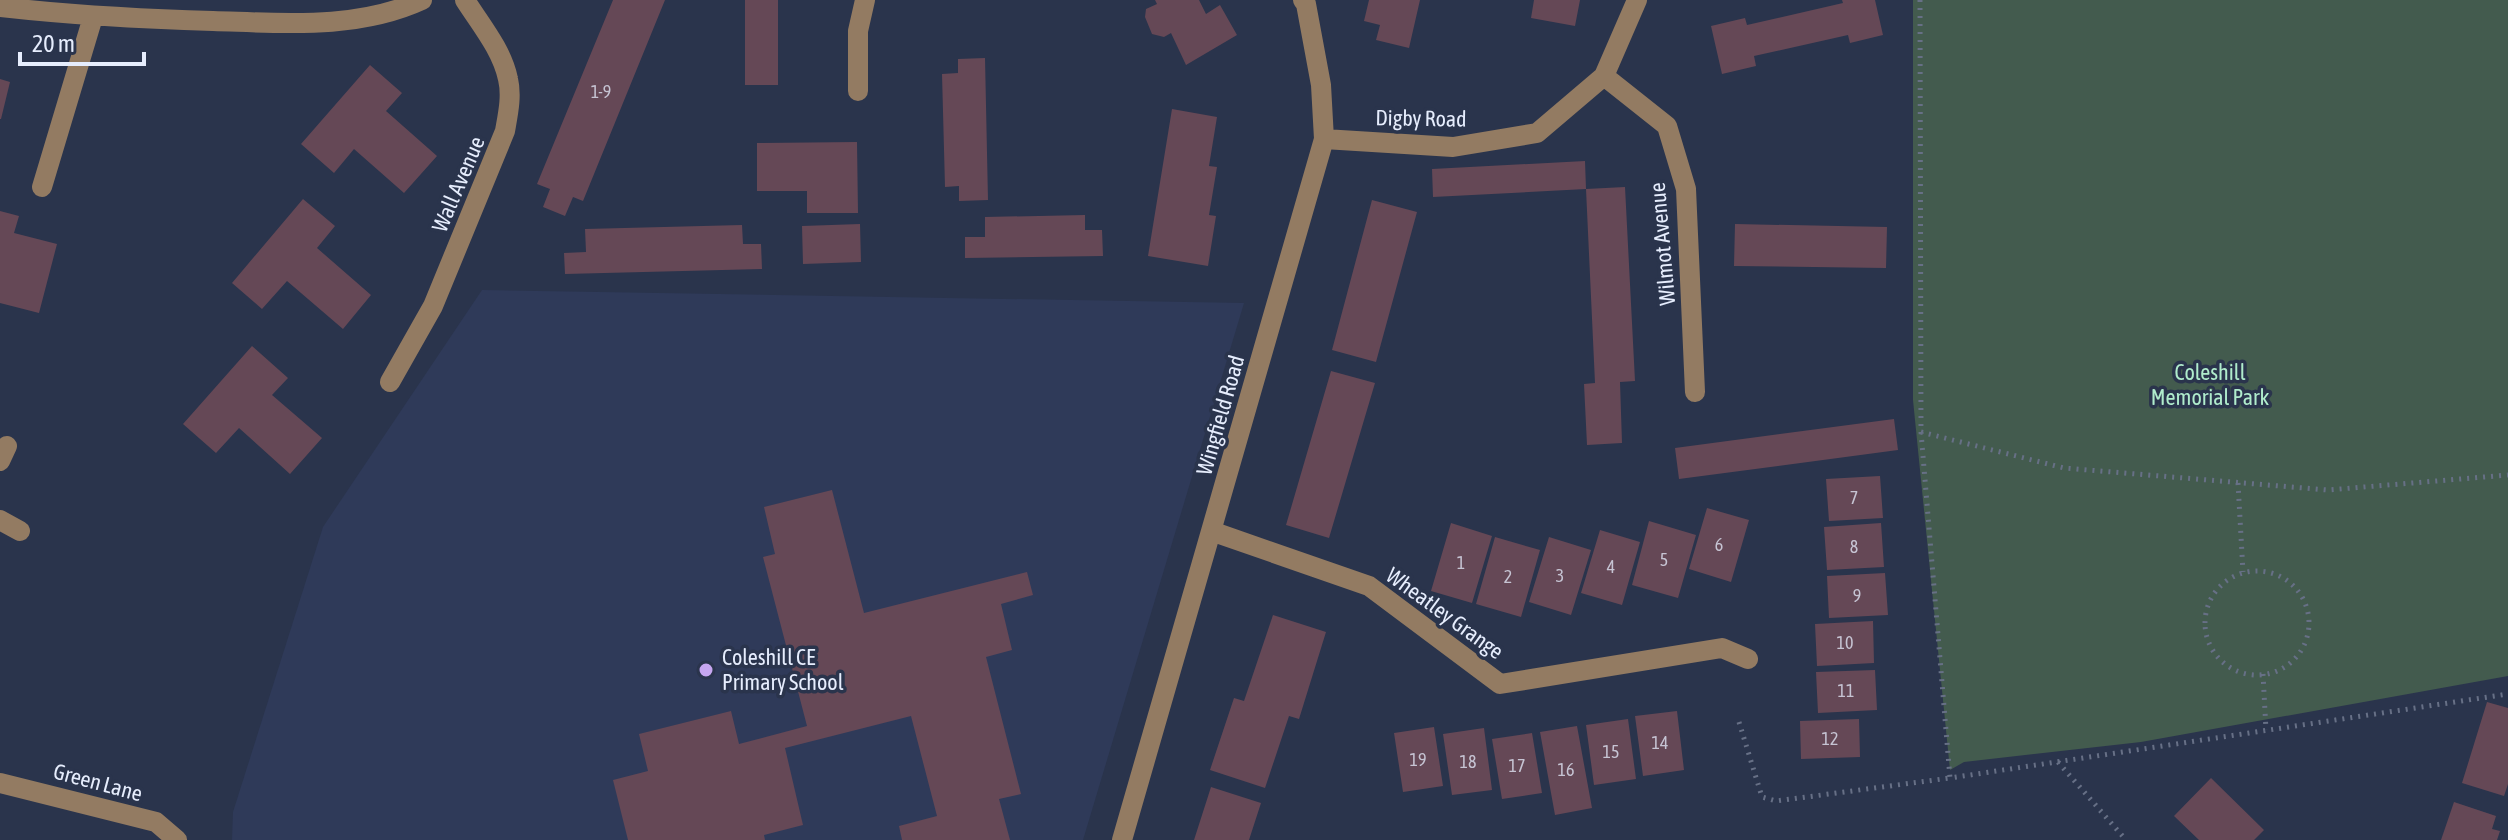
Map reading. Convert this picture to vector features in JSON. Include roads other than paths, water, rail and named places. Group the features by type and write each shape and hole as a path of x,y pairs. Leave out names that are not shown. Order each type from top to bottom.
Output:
{"street":[{"path":"0,7 93,17 317,25 399,11 422,0"},
{"name":"Wall Avenue","path":"390,382 433,306 505,131 510,103 509,80 499,53 465,0"},
{"path":"858,91 858,31 865,0"},
{"name":"Wingfield Road","path":"1122,840 1324,139 1321,85 1303,0"},
{"name":"Digby Road","path":"1324,139 1453,147 1537,133 1604,76 1637,0"},
{"path":"42,187 93,17"},
{"name":"Wilmot Avenue","path":"1604,76 1667,126 1686,189 1695,392"},
{"path":"0,520 20,531"},
{"name":"Wheatley Grange","path":"1211,531 1369,586 1500,684 1722,648 1748,659"},
{"name":"Green Lane","path":"0,783 156,822 177,840"}],"place":[{"name":"Coleshill CE Primary School","path":"706,670"}],"park label":[{"name":"Coleshill Memorial Park","path":"2210,384"}]}
